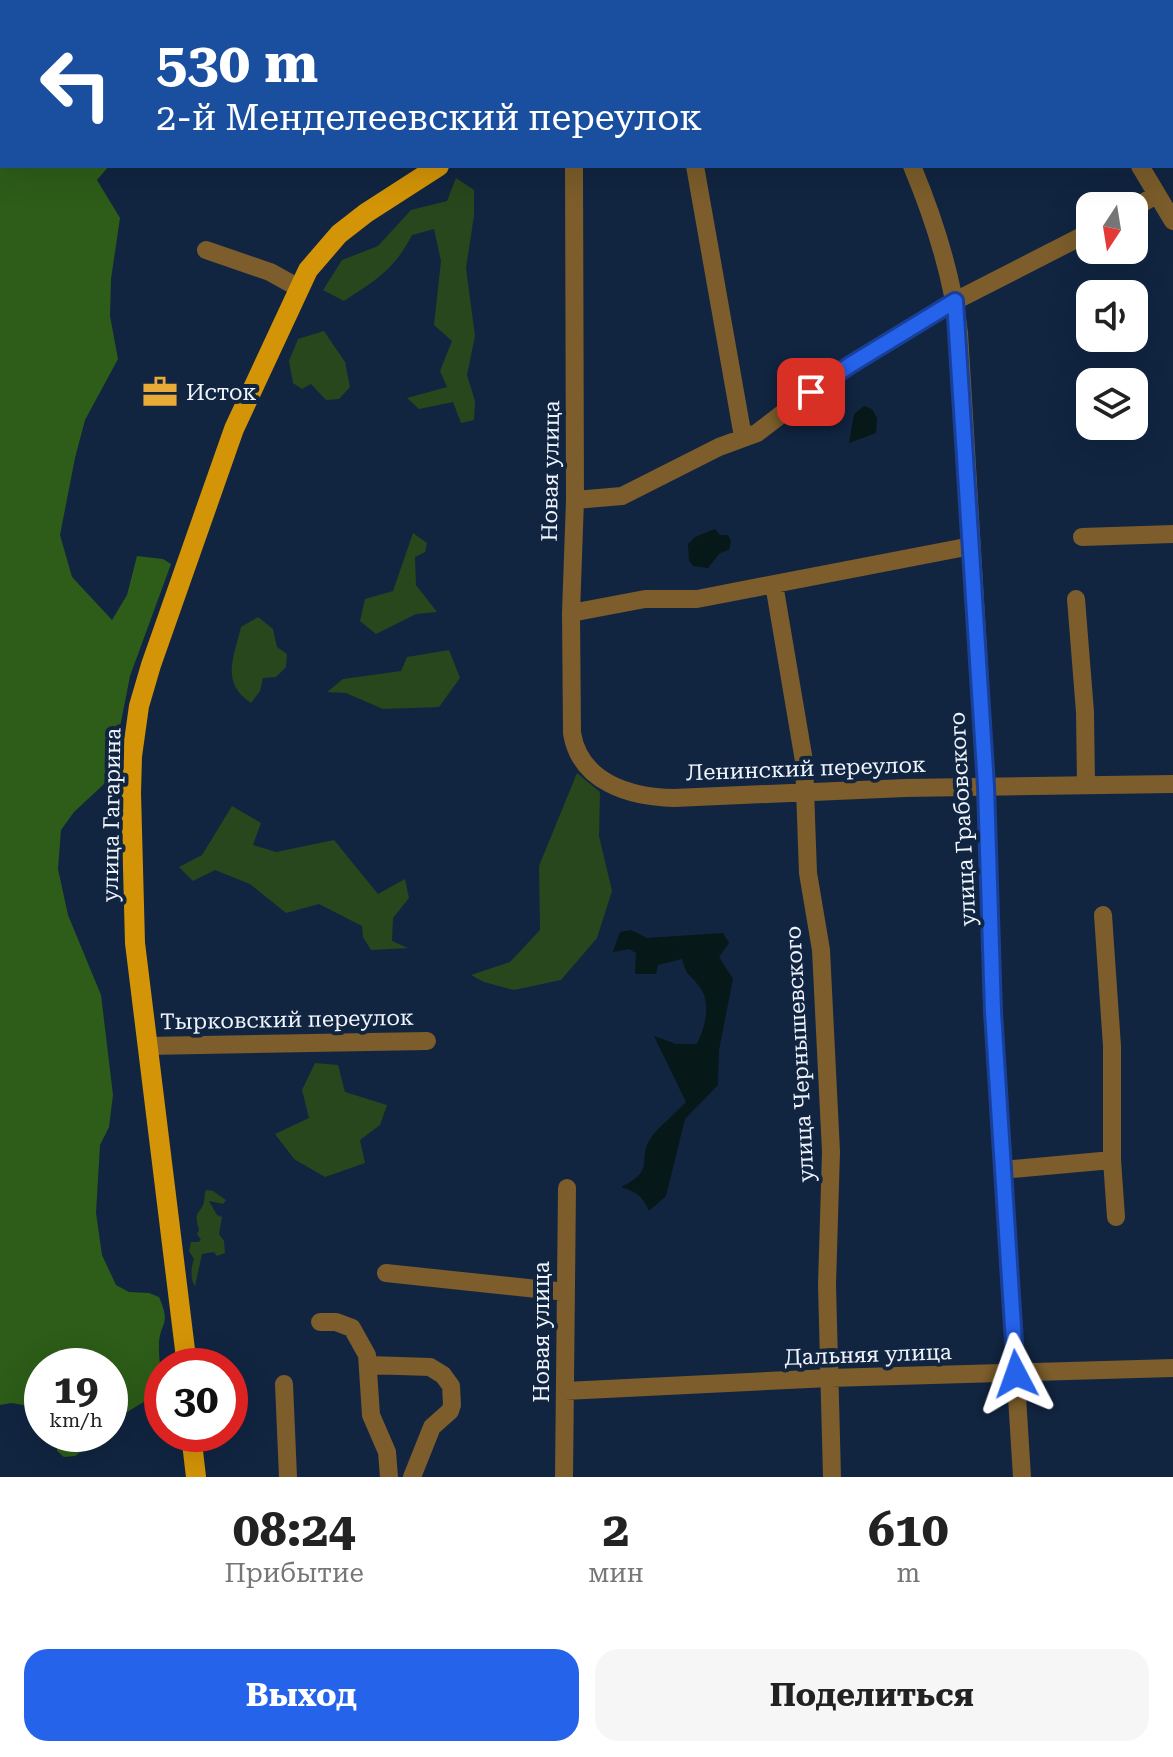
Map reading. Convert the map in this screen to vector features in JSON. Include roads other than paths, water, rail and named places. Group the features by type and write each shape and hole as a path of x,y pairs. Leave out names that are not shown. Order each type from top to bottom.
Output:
{"main road":[{"name":"улица Гагарина","path":"185,1348 137,968 132,881 132,756 139,706 234,429 308,270 339,234 409,183 435,168"},
{"path":"193,1452 196,1477"}],"street":[{"name":"Новая улица","path":"574,168 572,733 575,747 591,771"},
{"path":"695,168 743,437"},
{"name":"улица Грабовского","path":"913,168 944,251 955,301 986,786 993,1012 1022,1477"},
{"path":"1141,168 1173,221"},
{"path":"1148,200 1156,195"},
{"path":"575,500 622,496 719,447 768,427 850,365 955,301 1076,239"},
{"path":"206,250 270,272 299,288"},
{"path":"1082,537 1173,534"},
{"path":"571,613 645,599 697,599 971,546"},
{"name":"улица Чернышевского","path":"774,584 804,761 808,873 820,936 830,1125 827,1274 832,1477"},
{"path":"1076,599 1085,712 1086,785"},
{"name":"Ленинский переулок","path":"591,771 617,788 652,797 986,786 1173,784"},
{"path":"1103,915 1112,1046 1112,1160 1116,1217"},
{"name":"Тырковский переулок","path":"147,1046 427,1041"},
{"path":"1002,1170 1112,1160"},
{"name":"Новая улица","path":"564,1477 567,1188"},
{"path":"386,1273 566,1292"},
{"path":"320,1322 336,1322 352,1328 367,1355 371,1415 387,1452 389,1477"},
{"path":"369,1365 430,1367 443,1375 451,1386 450,1411 432,1427 412,1477"},
{"name":"Дальняя улица","path":"565,1391 829,1378 1173,1368"},
{"path":"284,1384 288,1477"}],"place":[{"name":"Исток","path":"160,392"}]}
